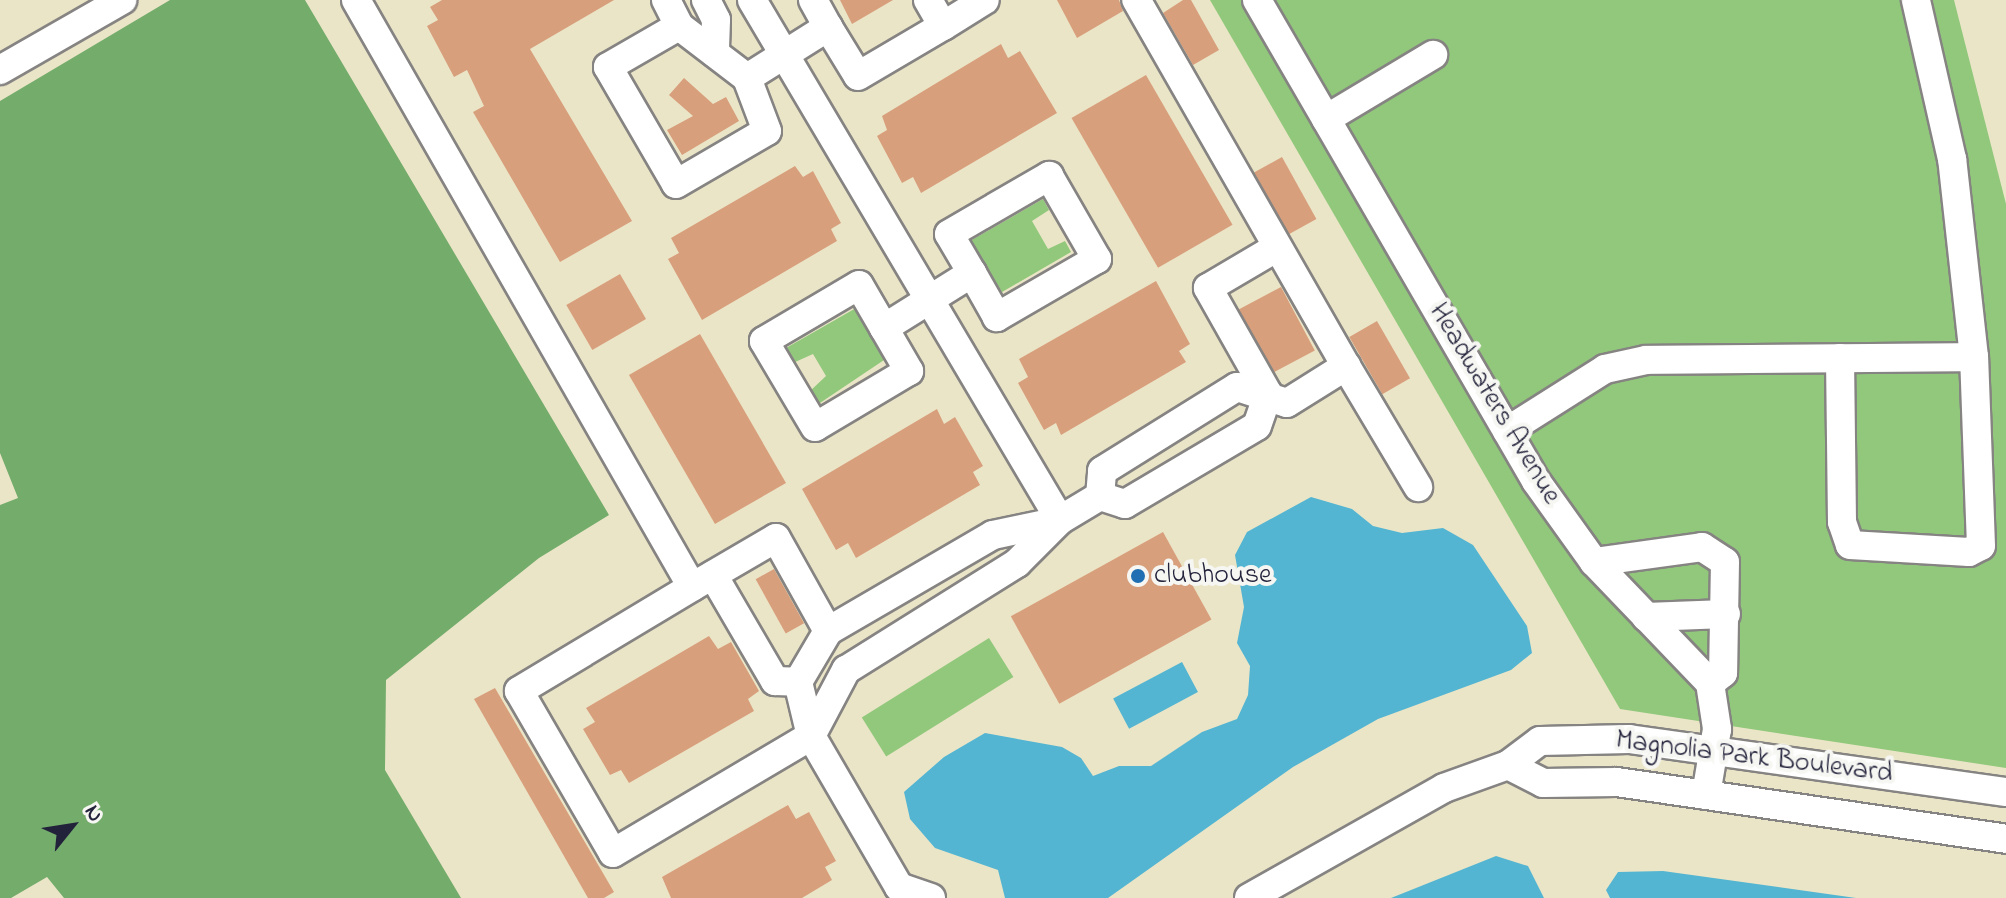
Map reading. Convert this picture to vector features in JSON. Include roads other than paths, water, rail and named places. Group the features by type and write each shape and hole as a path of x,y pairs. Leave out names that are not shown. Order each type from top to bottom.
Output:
{"street":[{"path":"0,70 122,0"},
{"path":"356,0 703,581 775,681 798,682"},
{"path":"666,0 679,26 747,78 767,131 676,184 608,67 679,26"},
{"path":"706,0 716,20 715,53"},
{"path":"752,0 1060,520"},
{"path":"813,0 858,76 985,0"},
{"path":"928,0 943,26"},
{"path":"1136,0 1276,248 1418,487"},
{"name":"Headwaters Avenue","path":"1257,0 1507,431 1594,562 1710,683"},
{"path":"1840,358 1842,522 1850,545 1969,552 1981,546 1974,357 1952,159 1916,0"},
{"path":"747,78 828,27"},
{"path":"1326,119 1433,55"},
{"path":"1049,176 1097,259 997,317 972,273 949,234 1049,176"},
{"path":"828,631 776,538 519,691 613,853 811,736 846,670 1017,563 1060,520 1100,496 1125,504 1257,426 1268,394 1208,288 1276,248"},
{"path":"884,328 972,273"},
{"path":"859,285 884,328 909,371 815,427 764,341 859,285"},
{"path":"1507,431 1605,369 1646,360 1974,357"},
{"path":"1100,496 1102,471 1237,387 1268,394 1287,403 1346,366"},
{"path":"931,898 899,887 811,736 798,682 828,631 993,535 1060,520"},
{"path":"1594,562 1702,547 1725,562 1723,673 1710,683 1714,749 1706,795"},
{"path":"1646,617 1726,614"},
{"name":"Magnolia Park Boulevard","path":"1249,898 1444,788 1508,765 1540,741 1629,739 2006,792"},
{"name":"Magnolia Park Boulevard","path":"1508,765 1543,783 1617,782 2006,839"}],"water":[{"path":"1311,497 1352,509 1373,526 1402,533 1443,528 1473,545 1527,626 1532,653 1511,670 1378,719 1293,767 1108,898 1005,898 998,870 935,848 910,819 904,792 944,757 985,733 1062,747 1081,758 1093,776 1119,766 1151,766 1202,732 1237,719 1248,695 1250,666 1237,643 1244,607 1235,555 1247,532"},
{"path":"1182,662 1198,692 1129,729 1113,699"},
{"path":"1496,856 1528,866 1544,898 1391,898"},
{"path":"1663,871 1856,898 1610,898 1606,890 1618,872"}],"place":[{"name":"clubhouse","path":"1138,576"}]}
